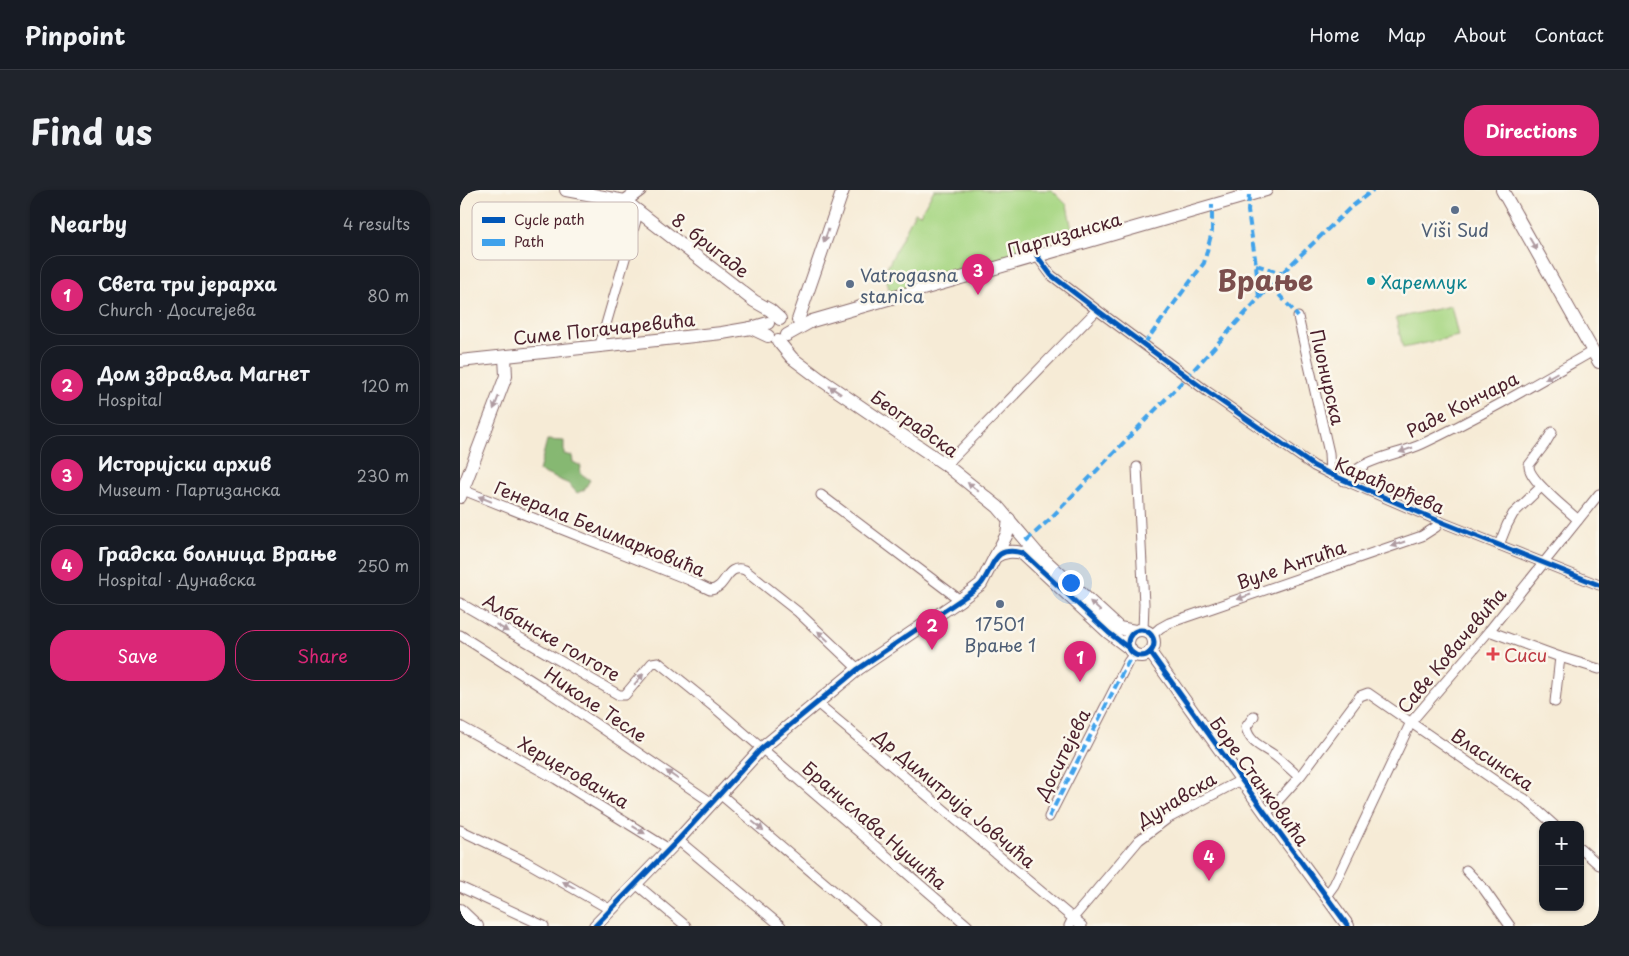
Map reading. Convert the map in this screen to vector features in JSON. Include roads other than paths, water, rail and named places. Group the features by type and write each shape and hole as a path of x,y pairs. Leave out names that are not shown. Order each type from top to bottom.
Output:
{"street":[{"path":"566,190 625,201 640,190"},
{"path":"798,320 842,190"},
{"name":"Партизанска","path":"776,328 812,321 1249,192 1266,190"},
{"path":"1502,190 1596,357"},
{"name":"8. бригаде","path":"639,210 762,307 770,310 776,328"},
{"name":"Карађорђева","path":"1036,256 1051,274 1187,377 1295,453 1330,474 1439,521 1599,585"},
{"path":"600,345 625,260"},
{"path":"946,465 1097,310"},
{"name":"Пионирска","path":"1298,318 1329,453 1330,474"},
{"name":"Партизанска","path":"776,328 798,320 812,321"},
{"name":"Симе Погачаревића","path":"460,361 722,333 751,328 776,328"},
{"name":"Београдска","path":"776,328 792,358 946,465 998,507 1010,519 1026,542 1120,628 1143,632"},
{"path":"461,494 506,376 505,357"},
{"name":"Раде Кончара","path":"1344,480 1362,465 1428,441 1596,357"},
{"path":"1552,432 1529,465 1529,472 1541,487 1578,520"},
{"path":"995,557 1011,551 1023,554 1109,634 1142,656 1150,652 1154,642 1143,632 1144,604 1137,467"},
{"path":"1499,545 1513,514 1541,487"},
{"name":"Генерала Белимарковића","path":"461,494 689,580 710,590 718,588 732,570 739,568 745,570 798,612 858,669"},
{"name":"Саве Ковачевића","path":"1326,896 1334,885 1411,722 1489,631 1599,494"},
{"path":"821,495 960,600"},
{"path":"595,926 762,749 816,702 858,669 981,584 1007,534 1010,519"},
{"name":"Вуле Антића","path":"1143,632 1160,628 1422,536 1436,527 1439,521"},
{"name":"Албанске голготе","path":"460,603 619,695 625,695 652,663 658,662 762,749"},
{"path":"1489,631 1599,669"},
{"path":"1132,651 1128,640 1143,632"},
{"name":"Николе Тесле","path":"460,635 716,798 876,926"},
{"name":"Доситејева","path":"1049,817 1132,651"},
{"name":"Боре Станковића","path":"1150,652 1348,926"},
{"path":"1555,702 1560,657"},
{"name":"Власинска","path":"1299,777 1360,696 1368,693 1507,790 1525,799 1550,821"},
{"name":"Др Димитрија Јовчића","path":"816,702 1071,922 1082,926"},
{"path":"1254,716 1246,727 1250,737 1299,777 1266,814"},
{"name":"Херцеговачка","path":"460,726 674,844 780,926"},
{"name":"Бранислава Нушића","path":"762,749 968,926"},
{"name":"Дунавска","path":"1071,922 1139,840 1168,819 1241,780"},
{"path":"460,830 525,861 612,910"},
{"path":"1584,852 1599,865"},
{"path":"1466,870 1484,888 1510,926"},
{"path":"636,884 686,926"},
{"path":"460,887 544,926"},
{"path":"460,910 477,926"}],"place":[{"name":"Viši Sud","path":"1455,210"},
{"name":"Харемлук","path":"1371,281"},
{"name":"Vatrogasna stanica","path":"850,284"},
{"name":"Историјски архив","path":"978,295"},
{"name":"17501 Врање 1","path":"1000,604"},
{"name":"Дом здравља Магнет","path":"932,650"},
{"name":"Сиси","path":"1493,654"},
{"name":"Света три јерарха","path":"1080,682"},
{"name":"Градска болница Врање","path":"1209,881"}],"district":[{"name":"Врање","path":"1265,279"}]}
